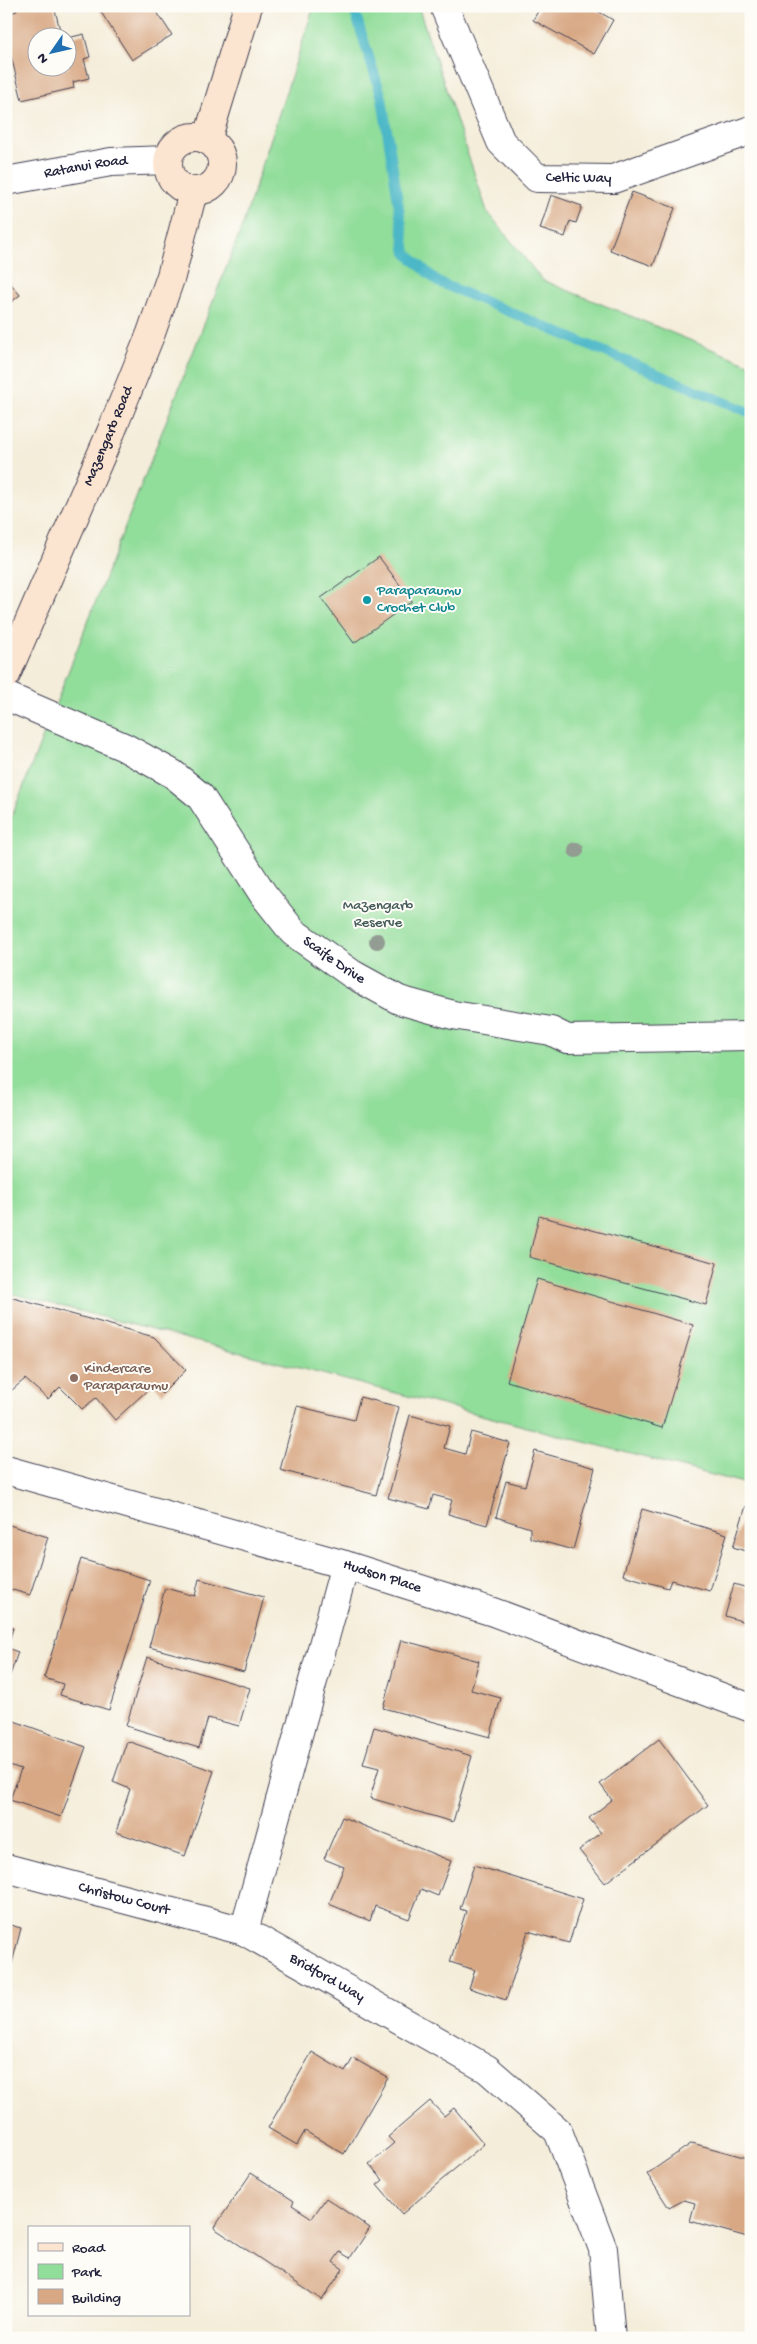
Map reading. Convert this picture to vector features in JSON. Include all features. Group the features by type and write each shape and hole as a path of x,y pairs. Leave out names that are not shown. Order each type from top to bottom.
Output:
{"main road":[{"path":"207,140 248,6"},
{"path":"191,137 207,140 220,153 222,172 211,187 193,192 184,190 170,177 168,160 175,145 182,140 191,137"},
{"name":"Mazengarb Road","path":"6,674 111,432 151,333 171,276 193,192"}],"street":[{"name":"Celtic Way","path":"444,6 501,142 536,178 613,179 751,130"},
{"name":"Ratanui Road","path":"6,181 112,162 168,160"},
{"name":"Scaife Drive","path":"6,696 124,747 174,774 200,796 263,894 292,932 352,974 399,1000 453,1015 551,1031 567,1039 751,1036"},
{"name":"Hudson Place","path":"6,1470 344,1565 493,1612 751,1708"},
{"path":"244,1931 344,1565"},
{"name":"Christow Court","path":"6,1868 244,1931"},
{"name":"Bridford Way","path":"244,1931 487,2069 558,2131 603,2249 610,2329"}],"green space":[{"name":"Mazengarb Reserve","path":"314,6 418,6 487,211 542,280 751,365 751,1485 6,1292 6,831 242,227"}],"building":[{"path":"15,6 54,6 60,28 28,28 28,78 78,78 78,36 84,34 90,57 84,59 89,78 73,82 74,88 22,100 6,36 6,14 17,11"},
{"path":"97,6 153,6 172,35 132,60"},
{"path":"541,6 589,6 613,20 594,54 533,20"},
{"path":"632,192 675,208 653,266 610,250"},
{"path":"551,195 582,206 576,223 570,221 565,237 540,229"},
{"path":"6,278 20,295 6,306"},
{"name":"Paraparaumu Crochet Club","path":"379,557 412,601 354,643 321,598"},
{"path":"539,1216 717,1263 706,1305 529,1257"},
{"path":"537,1279 693,1325 662,1428 507,1381"},
{"name":"Kindercare Paraparaumu","path":"6,1296 154,1337 186,1370 162,1394 154,1384 115,1420 96,1398 82,1409 60,1387 48,1399 25,1379 12,1390 6,1384"},
{"path":"360,1397 399,1407 376,1495 280,1470 297,1406 354,1420"},
{"path":"410,1415 450,1426 444,1448 465,1454 471,1432 510,1443 487,1525 448,1514 452,1500 433,1495 429,1509 388,1498"},
{"path":"535,1451 595,1468 573,1550 530,1538 530,1528 496,1517 506,1481 525,1486"},
{"path":"746,1506 751,1508 751,1553 733,1547"},
{"path":"642,1509 727,1534 710,1591 671,1580 668,1588 623,1575"},
{"path":"6,1524 48,1537 30,1595 6,1588"},
{"path":"81,1559 150,1580 109,1710 60,1695 63,1684 44,1678"},
{"path":"199,1579 264,1597 244,1672 149,1647 165,1588 195,1596"},
{"path":"734,1584 751,1589 751,1624 725,1616"},
{"path":"6,1626 13,1628 7,1648 18,1652 7,1684"},
{"path":"401,1640 479,1661 471,1690 501,1698 490,1737 383,1708"},
{"path":"147,1657 250,1688 239,1726 208,1718 199,1748 126,1726"},
{"path":"6,1718 86,1747 61,1817 10,1800 21,1769 6,1764"},
{"path":"374,1727 472,1756 453,1822 370,1798 379,1768 363,1764"},
{"path":"659,1739 708,1805 605,1883 579,1850 601,1833 589,1818 612,1800 600,1784"},
{"path":"127,1741 214,1771 185,1856 116,1832 130,1789 113,1782"},
{"path":"342,1817 451,1861 438,1896 421,1889 409,1919 375,1906 370,1921 329,1904 344,1867 324,1859"},
{"path":"474,1865 583,1899 569,1943 528,1931 506,2000 469,1988 475,1970 450,1962 466,1911 460,1909"},
{"path":"6,1924 21,1928 7,1983 6,1982"},
{"path":"312,2052 345,2072 353,2058 388,2078 344,2154 305,2131 297,2145 268,2128"},
{"path":"430,2101 444,2116 454,2108 484,2144 402,2214 377,2185 383,2180 369,2164 394,2143 388,2137"},
{"path":"692,2143 751,2159 751,2238 690,2221 695,2203 684,2200 669,2208 647,2174"},
{"path":"251,2173 294,2201 292,2205 312,2218 326,2198 370,2228 350,2258 340,2252 333,2262 343,2269 322,2300 214,2228"}],"waterway":[{"path":"353,6 382,98 406,253 438,282 751,413"}],"place":[{"name":"Paraparaumu Crochet Club","path":"367,600"},
{"name":"Kindercare Paraparaumu","path":"74,1378"}]}
